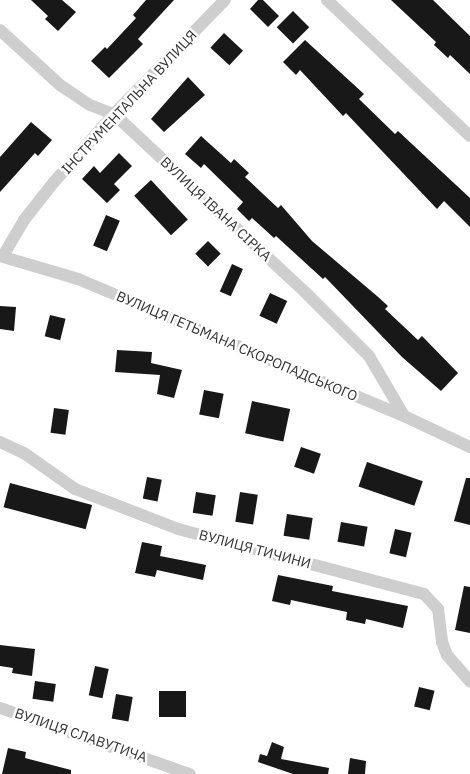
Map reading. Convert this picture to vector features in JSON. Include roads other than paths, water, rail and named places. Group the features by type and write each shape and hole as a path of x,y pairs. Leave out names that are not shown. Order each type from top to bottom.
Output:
{"street":[{"name":"ІНСТРУМЕНТАЛЬНА ВУЛИЦЯ","path":"1,256 24,220 114,114 226,0"},
{"path":"328,0 470,136"},
{"name":"ВУЛИЦЯ ІВАНА СІРКА","path":"0,30 60,85 90,105 114,114 369,356 404,416"},
{"name":"ВУЛИЦЯ ГЕТЬМАНА СКОРОПАДСЬКОГО","path":"1,256 78,279 404,416 470,447"},
{"name":"ВУЛИЦЯ ТИЧИНИ","path":"0,442 24,453 75,489 178,529 424,594 438,609 440,636 448,655 470,681"},
{"name":"ВУЛИЦЯ СЛАВУТИЧА","path":"0,708 190,774"}]}
